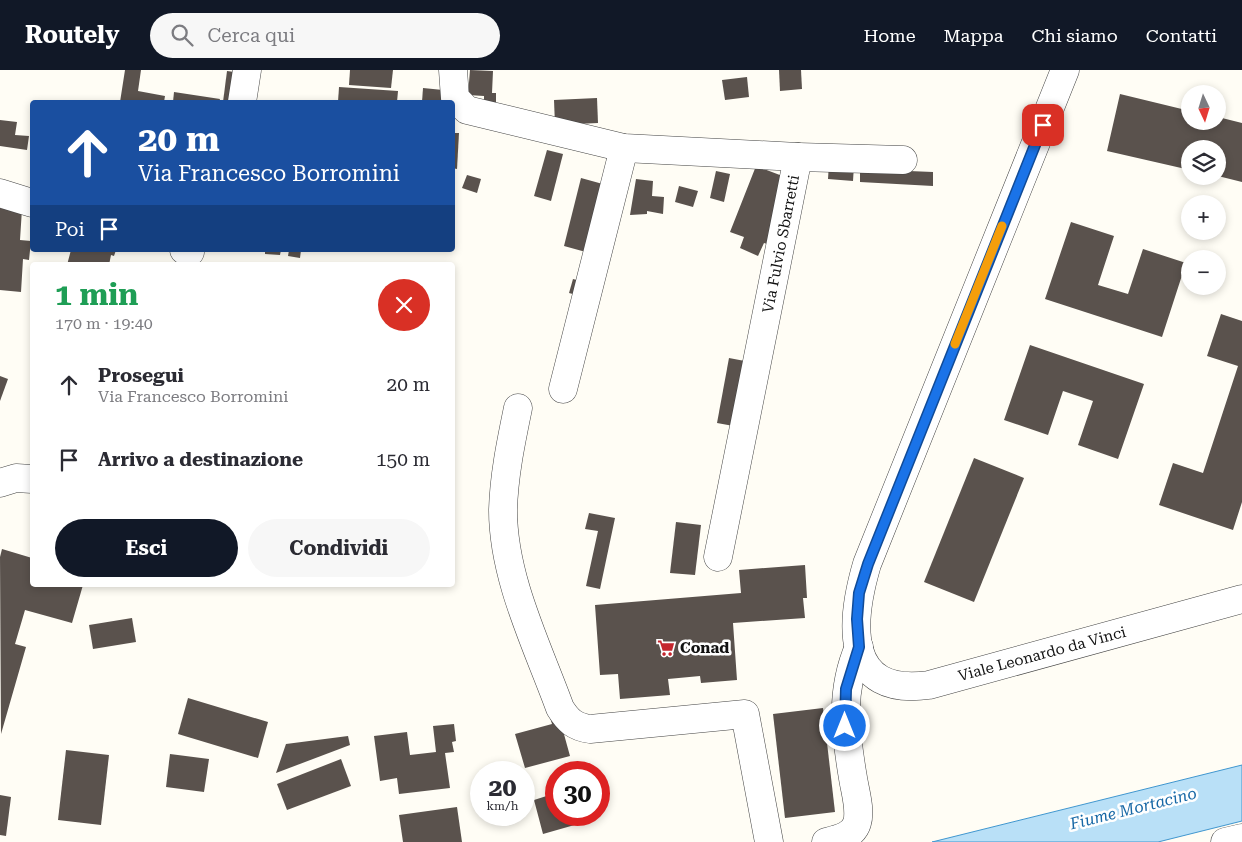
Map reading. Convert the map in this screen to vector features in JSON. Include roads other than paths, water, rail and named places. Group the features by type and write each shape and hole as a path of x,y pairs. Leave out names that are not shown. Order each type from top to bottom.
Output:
{"street":[{"path":"242,100 247,70"},
{"name":"Via Fulvio Sbarretti","path":"453,70 455,98 467,110 624,148 798,158 718,557"},
{"path":"826,842 849,834 857,824 857,804 844,712 846,689 859,647 857,619 859,593 870,557 1065,70"},
{"path":"563,388 624,148"},
{"path":"798,158 902,160"},
{"path":"0,193 30,202"},
{"path":"518,408 505,480 505,529 516,589 560,708 570,722 576,726 590,729 746,714 769,842"},
{"path":"0,483 16,478 30,479"},
{"name":"Viale Leonardo da Vinci","path":"859,647 865,665 878,679 896,686 922,686 1242,599"},
{"path":"1225,842 1242,838"}],"water":[{"name":"Fiume Mortacino","path":"1242,765 1242,821 1158,842 932,842"}],"place":[{"name":"Conad","path":"666,648"}]}
